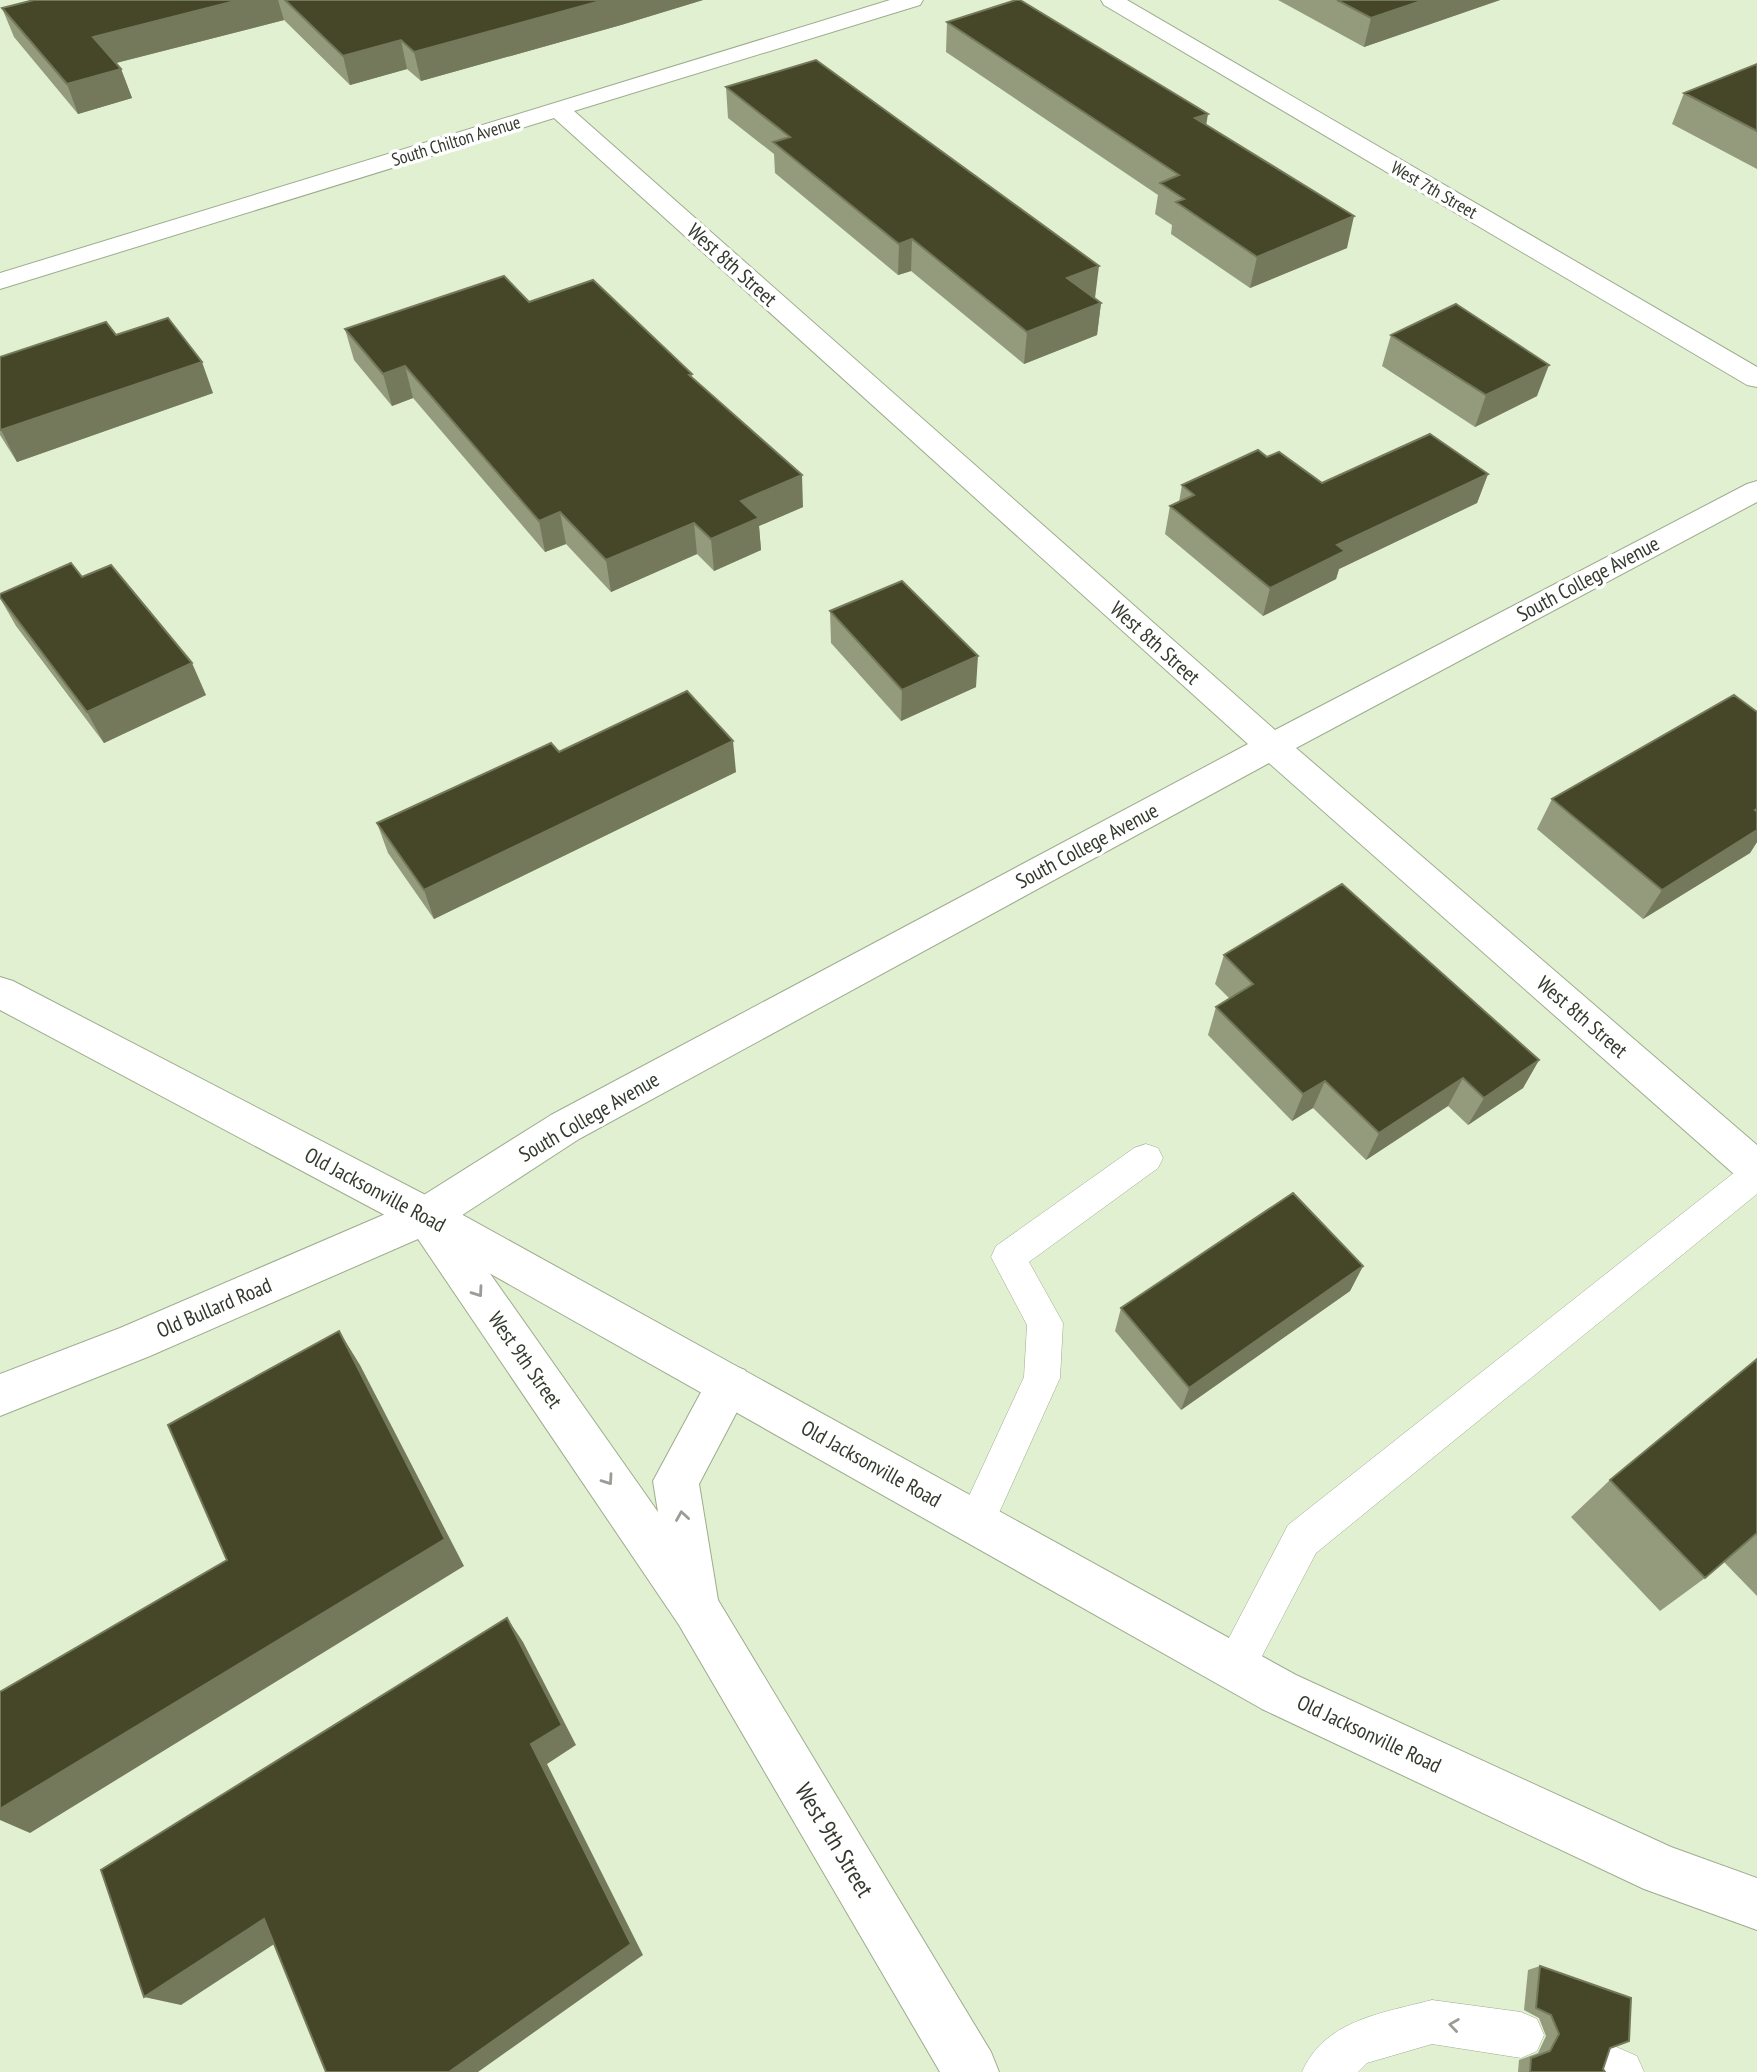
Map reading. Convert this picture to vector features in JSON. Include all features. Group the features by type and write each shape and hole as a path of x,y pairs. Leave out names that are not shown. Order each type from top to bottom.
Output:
{"street":[{"name":"South Chilton Avenue","path":"0,281 912,0"},
{"name":"West 7th Street","path":"1112,0 1757,379"},
{"name":"West 8th Street","path":"559,110 1272,746 1757,1172"},
{"name":"South College Avenue","path":"426,1216 565,1127 1272,746 1757,490"},
{"name":"Old Jacksonville Road","path":"0,992 426,1216 1279,1692 1663,1870 1757,1904"},
{"name":"Old Bullard Road","path":"0,1395 135,1342 426,1216"},
{"name":"West 9th Street","path":"426,1216 696,1608 971,2072"},
{"name":"West 9th Street","path":"696,1608 676,1481 729,1385"}],"lane":[{"path":"976,1522 1042,1378 1045,1323 1008,1257 1146,1158"},
{"path":"1235,1667 1302,1539 1757,1172"},
{"path":"1325,2072 1354,2044 1432,2022 1521,2035"}],"building":[{"path":"34,0 239,0 93,37 121,69 67,84 2,8"},
{"path":"285,0 604,0 414,52 401,40 343,56"},
{"path":"1016,0 1208,114 1195,118 1354,216 1257,257 1176,202 1184,199 1160,183 1179,175 947,22"},
{"path":"1337,0 1424,0 1371,18"},
{"path":"816,60 1099,266 1067,278 1101,303 1027,332 912,239 899,244 773,142 790,137 726,87"},
{"path":"1757,64 1757,131 1684,93"},
{"path":"504,276 529,302 593,280 692,374 689,375 802,475 741,501 759,518 711,539 694,523 606,560 560,512 539,521 405,366 383,374 345,329"},
{"path":"1456,304 1549,365 1486,395 1391,335"},
{"path":"168,318 202,362 1,430 0,357 106,322 116,335"},
{"path":"1430,434 1488,474 1337,545 1345,551 1270,588 1170,506 1194,495 1182,485 1258,450 1267,457 1279,452 1322,483"},
{"path":"71,563 82,577 111,565 192,663 87,712 0,597 0,594"},
{"path":"902,581 978,656 902,690 830,611"},
{"path":"687,691 733,741 424,890 377,823 551,743 559,752"},
{"path":"1734,695 1757,712 1757,830 1662,890 1552,799"},
{"path":"1342,884 1539,1060 1484,1098 1463,1078 1379,1133 1325,1081 1303,1094 1216,1007 1253,984 1224,955"},
{"path":"1293,1193 1363,1266 1189,1388 1121,1308"},
{"path":"339,1331 445,1539 0,1809 0,1692 227,1560 168,1425"},
{"path":"1757,1359 1757,1533 1705,1578 1610,1480"},
{"path":"507,1618 562,1725 531,1744 631,1944 449,2072 326,2072 264,1919 144,1997 101,1870"},
{"path":"1540,1966 1631,1998 1629,2041 1610,2048 1603,2069 1605,2072 1530,2072 1531,2058 1550,2051 1559,2034 1551,2015 1536,2008"}]}
